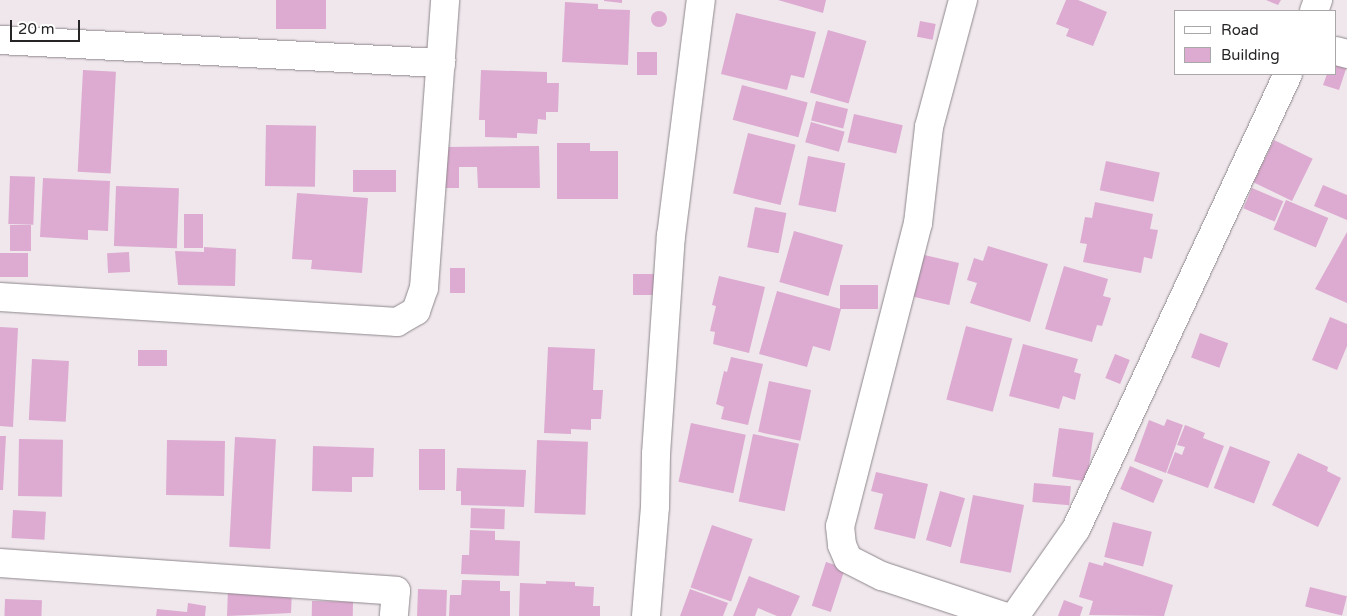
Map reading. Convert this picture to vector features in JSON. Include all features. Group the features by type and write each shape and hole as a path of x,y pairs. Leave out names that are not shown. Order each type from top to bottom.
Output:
{"street":[{"path":"0,297 397,322 416,311 424,288 445,0"},
{"path":"646,616 656,507 656,454 671,236 702,0"},
{"path":"964,0 928,127 918,223 840,526 842,545 848,559 882,576 1003,616"},
{"path":"0,40 441,63"},
{"path":"1015,616 1076,529 1288,75"},
{"path":"0,563 396,591 394,616"}],"building":[{"path":"276,0 326,0 326,29 276,29"},
{"path":"622,0 622,3 604,1"},
{"path":"778,0 826,0 823,13"},
{"path":"1066,0 1078,0 1107,12 1093,46 1066,36 1069,29 1056,24"},
{"path":"1266,0 1281,0 1278,5"},
{"path":"565,2 598,4 598,9 630,10 628,65 562,62"},
{"path":"656,11 662,11 667,16 665,25 656,27 651,22 651,16"},
{"path":"736,13 816,32 804,78 791,75 787,90 721,74"},
{"path":"920,21 936,24 933,40 917,37"},
{"path":"828,30 866,41 849,104 810,92"},
{"path":"637,52 657,52 657,75 637,75"},
{"path":"1337,63 1347,66 1339,90 1323,85 1327,75 1337,75"},
{"path":"83,70 116,72 111,174 78,172"},
{"path":"481,70 547,72 547,83 559,83 558,112 546,112 546,120 538,119 537,134 517,133 517,138 485,137 485,120 479,120"},
{"path":"742,85 808,103 798,137 733,120"},
{"path":"816,101 848,109 843,128 811,120"},
{"path":"854,114 903,125 896,154 847,142"},
{"path":"811,122 845,132 839,152 805,142"},
{"path":"266,125 316,126 315,187 265,186"},
{"path":"748,133 796,145 781,205 733,193"},
{"path":"1274,140 1313,159 1292,201 1253,182"},
{"path":"557,143 590,143 590,151 618,151 618,199 557,199"},
{"path":"539,146 540,188 478,188 477,167 459,167 459,188 445,188 445,147"},
{"path":"808,156 845,163 836,212 798,205"},
{"path":"1106,161 1160,172 1154,202 1100,190"},
{"path":"353,170 396,170 396,192 353,192"},
{"path":"10,176 35,177 33,225 8,224"},
{"path":"43,178 110,181 108,231 88,230 88,240 40,237"},
{"path":"1323,185 1347,195 1347,220 1314,206"},
{"path":"116,186 179,188 177,248 114,246"},
{"path":"1252,188 1283,201 1275,222 1243,208"},
{"path":"297,193 368,198 362,273 311,269 312,260 292,259"},
{"path":"1286,200 1328,218 1316,247 1273,229"},
{"path":"1095,202 1153,214 1150,229 1158,230 1152,259 1144,257 1141,273 1083,262 1087,244 1080,243 1085,217 1092,218"},
{"path":"755,207 786,213 779,253 747,247"},
{"path":"184,214 203,214 203,248 184,248"},
{"path":"10,225 31,225 31,251 10,251"},
{"path":"794,231 843,245 828,296 779,282"},
{"path":"1347,232 1347,303 1315,289"},
{"path":"988,246 1048,264 1030,322 970,303 977,283 967,280 974,258 983,261"},
{"path":"204,247 236,249 235,286 178,285 175,251 204,252"},
{"path":"129,252 130,272 108,273 107,253"},
{"path":"0,253 28,253 28,277 0,277"},
{"path":"920,254 959,263 949,305 910,296"},
{"path":"1064,266 1108,279 1103,296 1111,298 1102,326 1097,325 1092,342 1045,329"},
{"path":"450,268 465,268 465,293 450,293"},
{"path":"633,274 655,274 655,295 633,295"},
{"path":"719,276 765,287 749,353 713,344 715,332 710,331 716,306 712,305"},
{"path":"840,285 878,285 878,309 840,309"},
{"path":"777,291 841,309 830,351 813,346 807,367 759,354"},
{"path":"1330,317 1347,324 1347,346 1337,370 1312,360"},
{"path":"966,326 1012,338 993,412 946,399"},
{"path":"0,327 18,328 13,427 0,426"},
{"path":"1200,333 1228,343 1219,368 1191,357"},
{"path":"1023,344 1078,359 1074,372 1081,374 1075,400 1063,396 1059,409 1009,396"},
{"path":"548,347 595,349 593,390 603,390 601,419 591,419 591,430 571,429 571,434 544,433"},
{"path":"138,350 167,350 167,366 138,366"},
{"path":"1115,354 1130,360 1120,384 1105,378"},
{"path":"731,357 763,364 748,425 721,419 724,407 716,404 724,371 727,372"},
{"path":"32,359 69,361 66,422 29,420"},
{"path":"769,381 811,390 800,441 758,432"},
{"path":"1167,419 1183,425 1166,473 1134,461 1149,420 1164,426"},
{"path":"691,423 746,435 733,493 679,482"},
{"path":"1185,425 1205,433 1203,438 1224,446 1208,488 1167,473 1175,452 1182,455 1185,447 1177,445"},
{"path":"1059,428 1094,433 1087,481 1052,477"},
{"path":"753,434 799,444 785,511 739,501"},
{"path":"0,436 6,436 3,490 0,490"},
{"path":"235,437 276,439 270,549 229,547"},
{"path":"19,439 63,440 62,497 18,496"},
{"path":"167,440 225,441 224,496 166,495"},
{"path":"537,440 588,442 585,515 534,513"},
{"path":"313,446 374,448 373,477 352,477 352,492 312,491"},
{"path":"1230,446 1270,461 1254,503 1214,488"},
{"path":"419,449 445,449 445,490 419,490"},
{"path":"1298,453 1328,467 1327,471 1341,478 1318,527 1272,505"},
{"path":"1130,466 1163,480 1153,503 1120,489"},
{"path":"457,468 526,470 524,507 461,505 461,491 456,491"},
{"path":"876,472 928,484 915,539 874,529 883,494 871,491"},
{"path":"1034,483 1071,486 1069,505 1032,502"},
{"path":"940,491 965,498 951,547 926,540"},
{"path":"973,495 1024,505 1011,573 960,563"},
{"path":"471,508 505,509 504,529 470,528"},
{"path":"13,510 46,512 44,540 12,538"},
{"path":"1113,522 1152,532 1143,567 1104,557"},
{"path":"712,525 753,539 731,601 691,587"},
{"path":"470,530 495,531 495,540 520,541 519,576 461,574 462,555 469,555"},
{"path":"826,562 845,568 831,612 812,606"},
{"path":"1089,562 1103,566 1104,562 1173,585 1164,616 1089,615 1093,601 1079,597"},
{"path":"749,576 800,596 791,616 777,616 758,608 755,616 733,616"},
{"path":"462,580 500,581 500,591 510,591 510,616 449,616 450,595 461,595"},
{"path":"546,581 575,582 575,586 594,587 593,606 600,606 600,616 519,616 520,583 546,584"},
{"path":"1310,587 1347,596 1342,616 1305,606"},
{"path":"228,589 292,590 291,613 227,616"},
{"path":"418,589 447,590 446,616 417,616"},
{"path":"690,589 728,603 723,616 680,616"},
{"path":"5,599 42,600 41,616 4,616"},
{"path":"1064,600 1083,607 1080,616 1058,616"},
{"path":"312,601 353,602 353,616 312,616"},
{"path":"188,603 206,606 205,616 156,616 157,609 187,612"}]}
